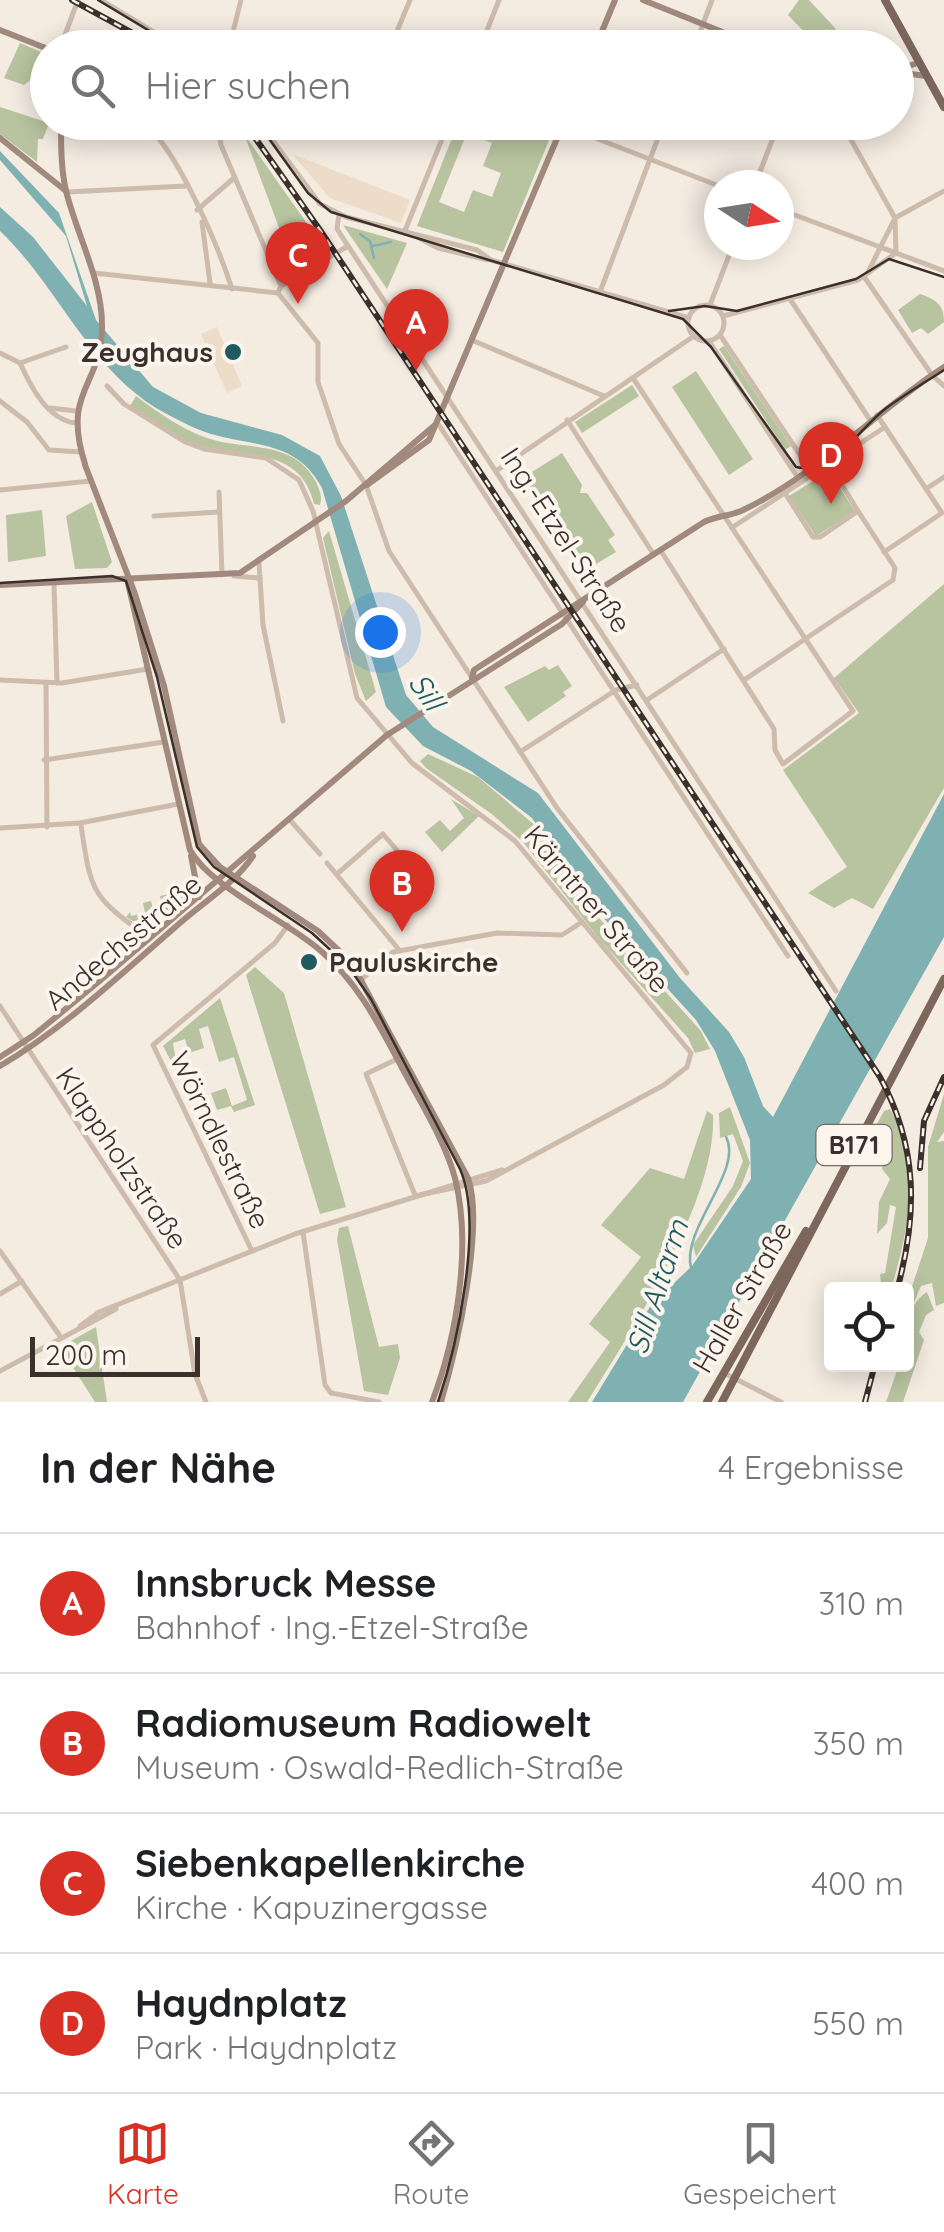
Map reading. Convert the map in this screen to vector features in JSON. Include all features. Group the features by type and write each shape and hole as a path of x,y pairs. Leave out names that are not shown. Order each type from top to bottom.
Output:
{"main road":[{"path":"885,0 902,30"},
{"path":"914,51 944,107"},
{"name":"Haller Straße","path":"722,1402 944,968"},
{"name":"Haller Straße","path":"937,988 944,980"},
{"name":"Haller Straße","path":"707,1402 817,1215"}],"street":[{"path":"67,30 78,0"},
{"path":"101,0 150,30"},
{"path":"234,30 241,0"},
{"path":"398,30 410,0"},
{"path":"487,30 498,0"},
{"path":"602,30 614,0"},
{"path":"644,0 723,30"},
{"path":"700,30 712,0"},
{"path":"0,30 30,42"},
{"path":"914,64 920,62"},
{"path":"914,74 926,76"},
{"path":"0,138 66,192 177,190 186,186"},
{"path":"61,140 66,192 92,273 102,321 92,370 76,411 81,452 166,691 194,832 204,852 227,872 327,938 363,978 470,1183 472,1225 461,1312 441,1402"},
{"path":"160,140 201,218 216,238 232,289"},
{"path":"222,140 280,290 318,343 318,384 338,444 366,485 389,551 601,868 687,973"},
{"path":"272,140 314,198 339,214 477,250 492,260 689,318"},
{"path":"404,233 442,140"},
{"path":"226,575 258,563 416,453 436,423 474,341 557,140"},
{"path":"603,140 704,180"},
{"path":"600,292 657,140"},
{"path":"761,170 772,140"},
{"path":"851,140 895,218 896,253"},
{"path":"51,177 62,169"},
{"path":"197,210 234,178"},
{"path":"865,278 895,218 944,191"},
{"name":"Ing.-Etzel-Straße","path":"339,214 337,229 372,273 448,398 836,991"},
{"path":"794,215 944,271"},
{"path":"201,218 210,283"},
{"path":"92,273 210,283 232,289 280,290 348,246"},
{"path":"724,316 865,278 896,253"},
{"path":"710,305 726,260"},
{"path":"865,278 932,376 944,386"},
{"path":"790,299 942,512 884,552"},
{"path":"689,318 697,307 710,305 724,316"},
{"path":"724,316 720,335 808,467"},
{"path":"689,318 694,336"},
{"path":"709,341 720,335"},
{"path":"694,336 709,341 796,475"},
{"path":"496,471 694,336"},
{"path":"474,341 604,396"},
{"path":"20,363 66,347"},
{"path":"0,353 20,363 48,407 62,420 76,422"},
{"path":"222,883 227,872 387,735 472,678 474,670 566,615 708,520 744,509 944,368"},
{"path":"567,420 744,680 774,728 775,750 783,764 853,711 633,378"},
{"name":"Kärntner Straße","path":"107,386 124,404 185,442 219,452 258,456 283,466 310,496 354,688 412,763 506,833 689,1048 690,1062 664,1084 510,1168 470,1183"},
{"path":"0,400 27,422 49,450 81,452"},
{"path":"48,407 76,411"},
{"name":"Ing.-Etzel-Straße","path":"436,423 616,690 788,956"},
{"path":"733,527 885,427"},
{"path":"744,680 893,580 895,568 830,464"},
{"path":"926,489 944,477"},
{"path":"0,490 92,481"},
{"path":"219,492 226,575"},
{"path":"785,494 816,538 858,511"},
{"path":"154,516 219,512"},
{"path":"258,563 263,625 283,721"},
{"path":"0,585 226,575 260,578"},
{"path":"127,578 199,897"},
{"path":"54,584 57,683"},
{"path":"647,700 724,649"},
{"path":"0,680 57,683 148,670"},
{"path":"46,682 47,827"},
{"path":"520,752 616,690 637,685"},
{"path":"44,760 164,742"},
{"path":"0,828 80,823 178,804"},
{"path":"290,820 320,854"},
{"path":"80,823 92,889 106,906 150,938"},
{"path":"337,874 383,834 400,854"},
{"path":"190,850 222,883 288,926 352,982 397,1059 456,1186 461,1218 458,1277 446,1352 432,1402"},
{"path":"222,883 236,877 257,850"},
{"path":"328,863 400,951"},
{"name":"Andechsstraße","path":"0,1056 24,1047 150,938 185,914 199,897 222,883"},
{"name":"Andechsstraße","path":"0,1066 222,883"},
{"path":"363,978 400,951 497,932 562,936 582,922"},
{"name":"Wörndlestraße","path":"252,1251 152,1048 275,943 288,926"},
{"name":"Klappholzstraße","path":"0,1006 180,1280"},
{"path":"397,1059 366,1074 418,1195"},
{"path":"0,1371 96,1317 252,1251 418,1195 470,1183"},
{"path":"302,1232 325,1385 330,1393 379,1402"},
{"path":"0,1251 60,1336"},
{"path":"180,1280 195,1374 206,1402"},
{"path":"0,1294 22,1281"},
{"path":"724,1372 781,1402"}],"green space":[{"path":"799,0 809,0 836,29 802,30 788,15"},
{"path":"20,43 30,47 30,80 24,85 4,78"},
{"path":"0,107 30,117 30,140 38,140 37,162 0,134"},
{"path":"246,140 311,229 284,241"},
{"path":"451,140 464,140 439,202 464,212 473,190 492,197 501,173 483,166 492,143 484,140 549,140 503,252 417,226"},
{"path":"343,225 407,243 387,289"},
{"path":"920,294 938,304 944,316 944,322 928,334 921,328 912,333 898,310"},
{"path":"724,346 791,446 785,450 719,349"},
{"path":"696,371 753,459 729,475 672,387"},
{"path":"632,385 639,396 582,433 575,422"},
{"path":"136,396 204,437 267,448 295,459 317,484 320,505 314,504 306,484 294,470 263,456 207,448 182,439 130,406"},
{"path":"562,453 582,485 580,493 587,493 615,535 608,540 616,552 596,564 589,555 579,561 524,477"},
{"path":"829,471 855,511 816,536 789,496"},
{"path":"92,502 112,562 107,568 75,569 66,516"},
{"path":"42,510 46,556 8,562 6,515"},
{"path":"329,531 376,692 366,701 355,674 323,538"},
{"path":"944,584 944,788 873,909 852,898 834,908 808,893 847,867 783,770 859,713 834,678"},
{"path":"558,665 572,686 563,692 566,696 528,722 504,687 545,666 549,670"},
{"path":"428,754 478,777 537,827 581,898 701,1031 710,1049 695,1053 688,1038 601,941 523,842 493,815 426,768 420,761"},
{"path":"451,799 479,816 442,852 425,832 440,820 450,831 464,818"},
{"path":"187,883 189,894 145,928 126,917 130,912 131,916 145,913 143,903 151,901 154,912 163,910 160,896 183,891 182,884"},
{"path":"255,967 284,993 346,1207 320,1214 246,975"},
{"path":"220,998 255,1105 234,1112 231,1106 217,1110 211,1093 226,1088 232,1106 247,1100 234,1057 219,1062 208,1026 199,1029 204,1048 189,1053 185,1039 173,1043 178,1074 163,1046"},
{"path":"944,1094 944,1132 937,1142 944,1141 944,1303 936,1306 932,1283 921,1286 914,1302 914,1282 928,1238 928,1147"},
{"path":"730,1107 750,1163 741,1187 696,1257 693,1245 733,1186 743,1161 733,1134 720,1138 719,1113"},
{"path":"890,1109 900,1129 909,1174 907,1222 893,1282 881,1282 880,1274 885,1273 896,1207 890,1205 887,1223 877,1234 879,1202 890,1179 882,1169 887,1140 873,1131 884,1111"},
{"path":"707,1111 713,1115 711,1149 687,1224 648,1302 587,1402 568,1402 610,1342 589,1324 641,1257 601,1225 650,1168 684,1179"},
{"path":"348,1226 379,1347 398,1344 400,1358 388,1395 364,1391 337,1240 339,1228"},
{"path":"927,1292 934,1310 926,1315 919,1332 924,1340 914,1370 914,1306"},
{"path":"96,1327 107,1402 95,1402 60,1347"},
{"path":"897,1372 913,1372 903,1402 886,1402"}],"shaded area":[{"path":"292,154 410,200 401,223 330,198"},
{"path":"217,327 242,386 227,393 201,334"}],"water":[{"path":"0,151 59,213 96,320 153,387 201,413 282,435 320,456 341,496 406,695 433,727 538,793 680,978 729,1032 744,1057 763,1106 773,1117 944,794 944,937 683,1402 592,1402 651,1305 692,1266 751,1179 750,1140 715,1051 696,1020 590,903 532,818 471,771 423,746 386,707 322,488 312,473 301,462 274,448 204,432 156,408 132,390 91,347 39,275 0,231 0,207 33,237 87,306 66,236 0,160"}],"waterway":[{"path":"360,234 370,241 374,258"},
{"path":"373,246 391,242"},
{"name":"Sill Altarm","path":"691,1268 695,1236 727,1166 726,1137"}],"tram line":[{"path":"98,0 148,30"},
{"path":"270,140 308,193 331,212 683,319 711,347 796,467 809,468 833,458 885,409 944,370"},
{"path":"669,311 705,306 737,311 856,279 889,259 944,277"},
{"path":"0,583 112,576 126,581 157,677 197,847 214,867 312,933 348,966 371,999 460,1169 467,1192 469,1252 465,1285 438,1402"}],"railway":[{"path":"72,0 127,30"},
{"path":"257,140 880,1077 902,1129 911,1181 909,1234 899,1282"},
{"path":"920,1168 924,1121 944,1077"},
{"path":"865,1402 873,1372"}],"place":[{"name":"Siebenkapellenkirche","path":"298,304"},
{"name":"Zeughaus","path":"233,352"},
{"name":"Innsbruck Messe","path":"416,371"},
{"name":"Haydnplatz","path":"831,504"},
{"name":"Radiomuseum Radiowelt","path":"402,932"},
{"name":"Pauluskirche","path":"309,962"}],"water label":[{"name":"Sill","path":"426,692"}]}
